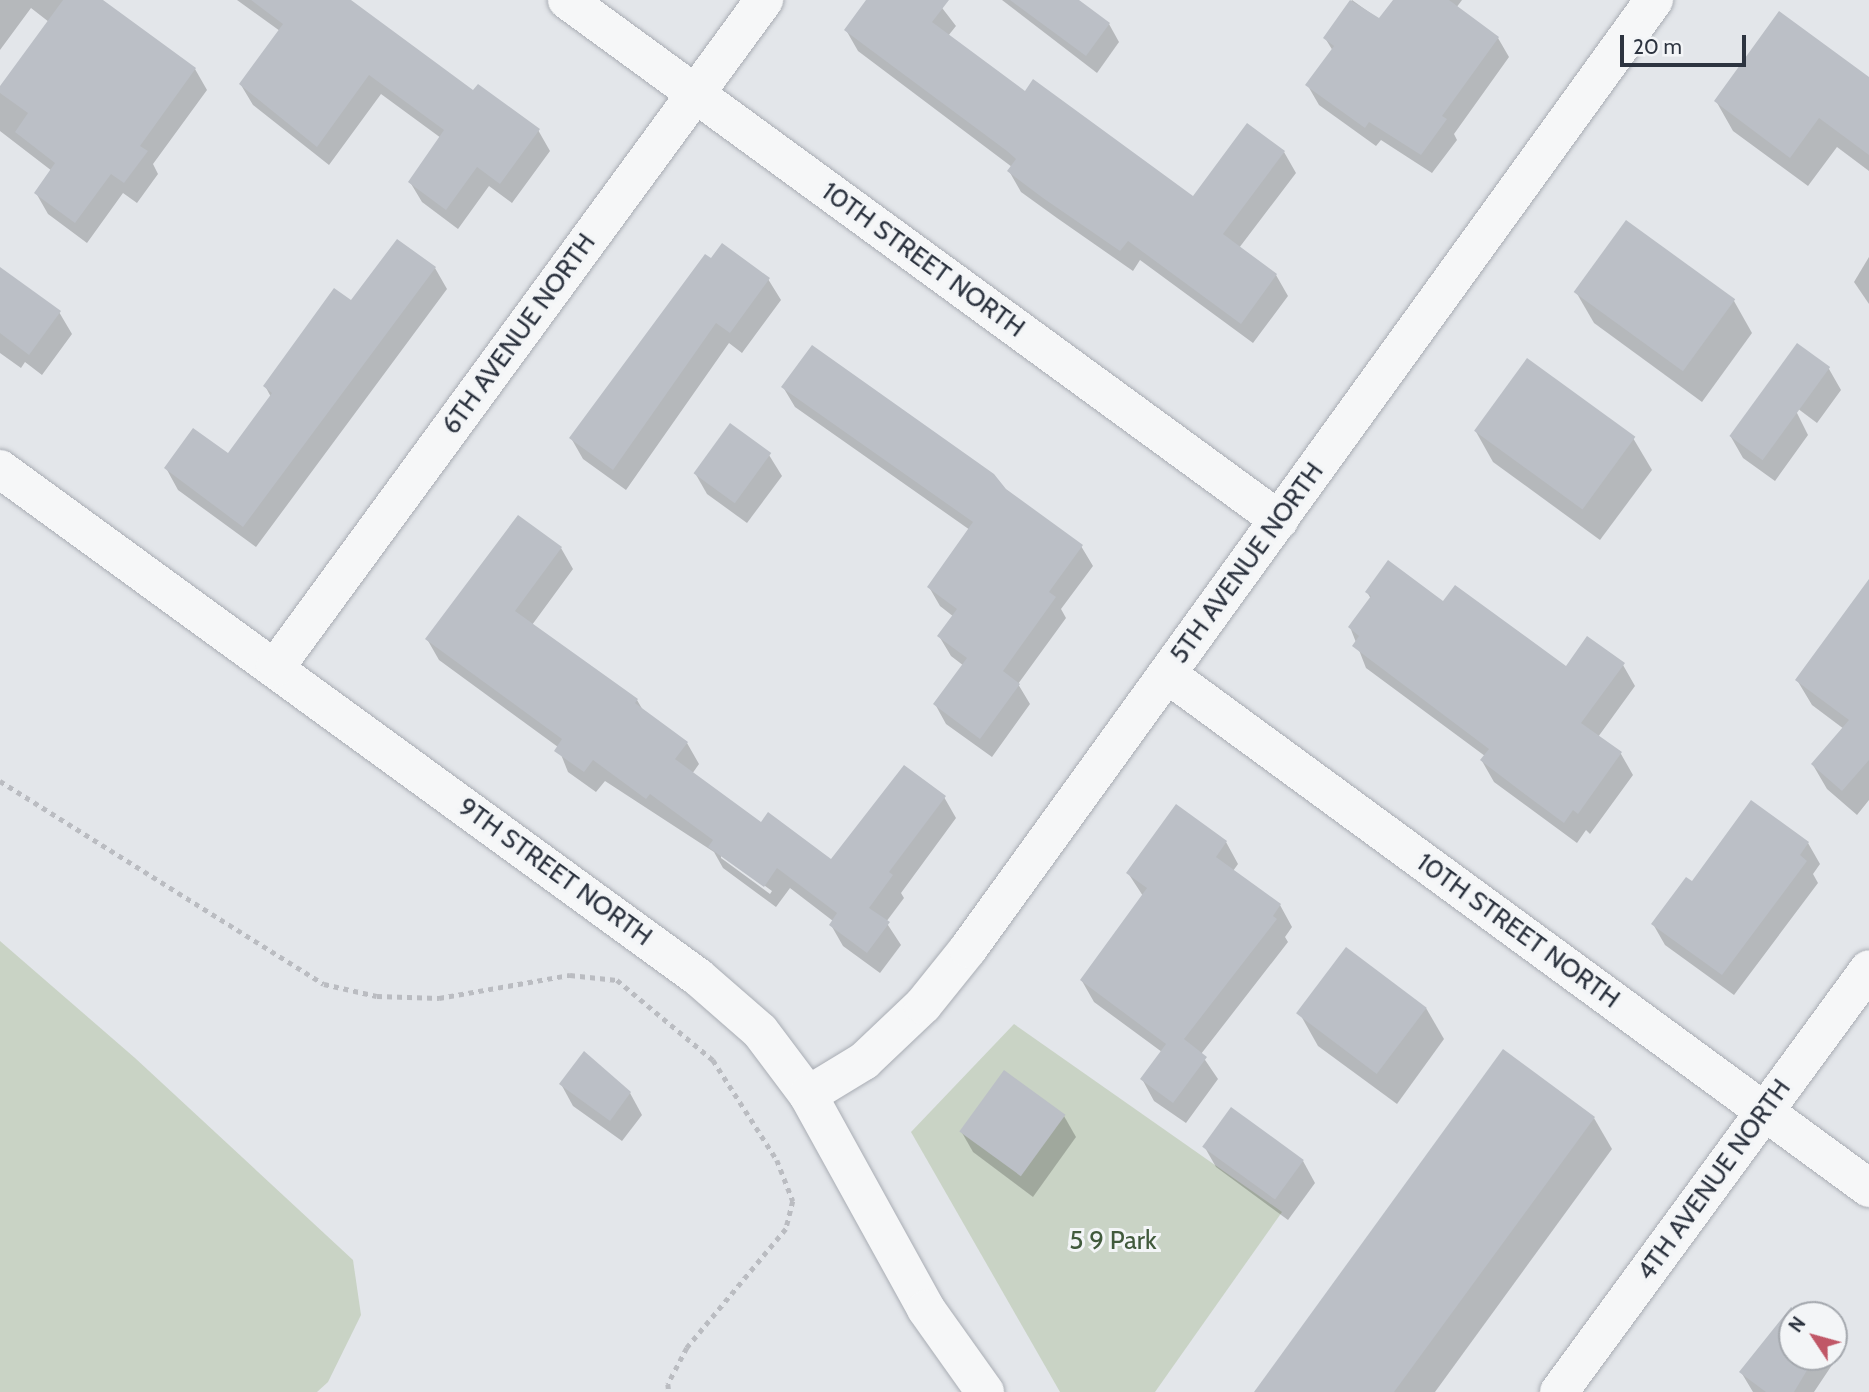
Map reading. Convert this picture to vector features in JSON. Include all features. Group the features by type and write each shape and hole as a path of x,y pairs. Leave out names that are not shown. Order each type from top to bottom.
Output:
{"street":[{"name":"10TH STREET NORTH","path":"567,0 1279,520"},
{"name":"6TH AVENUE NORTH","path":"275,668 764,0"},
{"name":"5TH AVENUE NORTH","path":"808,1095 864,1061 923,1005 968,949 1654,0"},
{"name":"9TH STREET NORTH","path":"0,468 698,977 760,1031 808,1095 926,1309 985,1392"},
{"name":"10TH STREET NORTH","path":"1167,674 1869,1188"},
{"name":"4TH AVENUE NORTH","path":"1559,1392 1869,969"}],"path":[{"path":"0,781 324,984 377,996 439,999 570,975 618,980 713,1060 776,1160 793,1201 786,1229 687,1348 668,1392"}],"green space":[{"path":"0,941 135,1058 353,1260 361,1315 328,1382 317,1392 0,1392"},
{"name":"5 9 Park","path":"1014,1024 1282,1212 1155,1392 1060,1392 911,1132"}],"building":[{"path":"63,0 103,0 196,68 140,146 148,151 124,183 111,174 75,223 34,193 55,163 15,132 28,113 0,93 0,86"},
{"path":"251,0 351,0 473,90 478,84 540,129 500,184 477,167 446,210 408,182 444,130 369,75 317,147 239,84 283,24"},
{"path":"866,0 949,0 932,22 1025,91 1033,79 1193,196 1247,123 1285,151 1223,234 1277,274 1241,324 1128,241 1120,251 1007,171 1016,159 1007,151 844,30"},
{"path":"1010,0 1079,0 1110,23 1086,56"},
{"path":"1350,0 1379,18 1393,0 1449,0 1499,37 1442,116 1447,119 1421,155 1369,122 1365,128 1305,85 1334,46 1323,38"},
{"path":"1779,11 1869,77 1869,155 1819,118 1790,158 1714,101"},
{"path":"1626,220 1735,299 1683,371 1574,292"},
{"path":"397,239 436,267 243,527 164,468 193,428 228,453 272,393 263,386 334,288 351,300"},
{"path":"722,243 770,278 730,333 716,323 613,470 569,438 705,254 711,258"},
{"path":"0,267 61,311 29,355 0,333"},
{"path":"1797,343 1830,367 1763,460 1729,436"},
{"path":"812,345 994,474 1006,489 1083,545 1049,592 1056,597 1003,671 1020,684 980,739 933,704 967,658 937,636 957,609 927,587 973,522 781,387"},
{"path":"1527,358 1635,437 1583,510 1474,431"},
{"path":"730,423 771,453 735,503 694,473"},
{"path":"518,515 562,547 515,611 638,699 635,703 688,742 675,759 761,822 768,812 831,859 904,765 946,796 889,872 893,875 869,908 890,922 867,953 829,925 837,913 777,868 764,887 708,847 713,840 650,794 646,799 593,760 584,772 554,751 562,739 425,639"},
{"path":"1388,560 1443,601 1455,585 1566,666 1587,636 1625,663 1581,723 1622,752 1578,814 1573,810 1564,823 1526,795 1480,760 1489,749 1352,646 1359,636 1348,627 1371,596 1365,592"},
{"path":"1869,579 1869,760 1842,791 1811,764 1849,720 1795,680"},
{"path":"1751,800 1809,842 1800,855 1807,861 1722,975 1651,924 1686,877 1692,881"},
{"path":"1176,804 1227,841 1216,857 1281,904 1273,916 1277,919 1184,1039 1207,1057 1173,1103 1140,1079 1166,1044 1080,980 1147,888 1126,873"},
{"path":"1346,947 1427,1008 1377,1074 1296,1013"},
{"path":"1503,1049 1595,1117 1394,1392 1254,1392"},
{"path":"584,1051 631,1092 610,1121 559,1084"},
{"path":"1004,1070 1065,1115 1021,1176 959,1131"},
{"path":"1231,1107 1304,1160 1275,1200 1202,1147"},
{"path":"1778,1323 1778,1371 1807,1371 1794,1392 1766,1392 1739,1372"}]}
